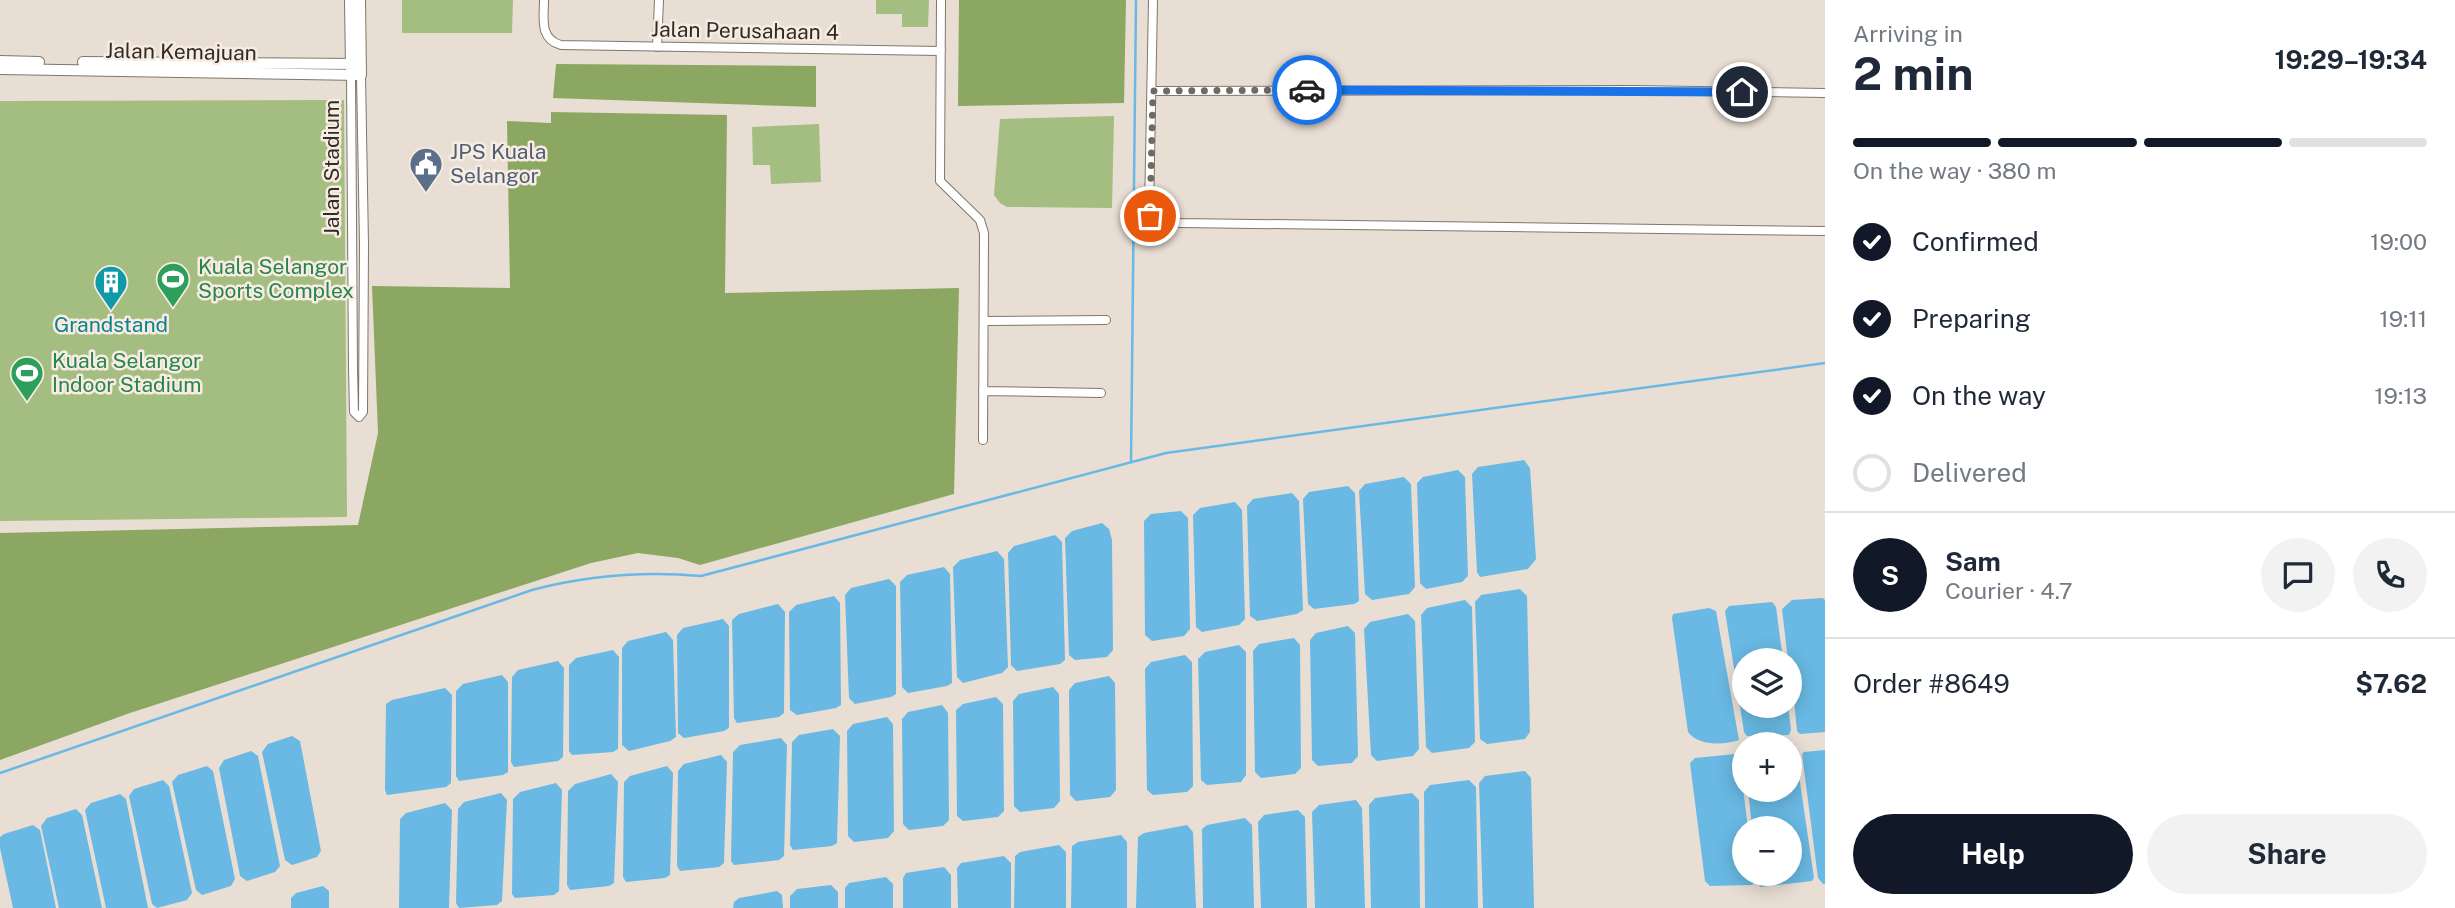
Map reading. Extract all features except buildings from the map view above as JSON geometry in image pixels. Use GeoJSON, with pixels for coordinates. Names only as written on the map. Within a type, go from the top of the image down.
{"type":"FeatureCollection","features":[{"type":"Feature","properties":{"kind":"street","name":"Jalan Stadium"},"geometry":{"type":"LineString","coordinates":[[350,0],[356,69],[364,246],[363,411],[359,417],[354,412],[353,368],[356,69],[360,0]]}},
{"type":"Feature","properties":{"kind":"street","name":"Jalan Perusahaan 4"},"geometry":{"type":"LineString","coordinates":[[544,0],[544,30],[550,39],[561,45],[941,51]]}},
{"type":"Feature","properties":{"kind":"street"},"geometry":{"type":"LineString","coordinates":[[657,47],[659,0]]}},
{"type":"Feature","properties":{"kind":"street"},"geometry":{"type":"LineString","coordinates":[[941,0],[940,181],[980,220],[983,227],[983,440]]}},
{"type":"Feature","properties":{"kind":"street"},"geometry":{"type":"LineString","coordinates":[[1153,0],[1149,212],[1156,222],[1825,231]]}},
{"type":"Feature","properties":{"kind":"street","name":"Jalan Kemajuan"},"geometry":{"type":"LineString","coordinates":[[0,61],[356,69]]}},
{"type":"Feature","properties":{"kind":"street","name":"Jalan Kemajuan"},"geometry":{"type":"LineString","coordinates":[[0,69],[356,69]]}},
{"type":"Feature","properties":{"kind":"street"},"geometry":{"type":"LineString","coordinates":[[1153,91],[1632,90],[1825,93]]}},
{"type":"Feature","properties":{"kind":"street"},"geometry":{"type":"LineString","coordinates":[[984,321],[1106,320]]}},
{"type":"Feature","properties":{"kind":"street"},"geometry":{"type":"LineString","coordinates":[[983,391],[1101,393]]}},
{"type":"Feature","properties":{"kind":"green space"},"geometry":{"type":"Polygon","coordinates":[[[402,0],[513,0],[512,33],[402,33],[402,0]]]}},
{"type":"Feature","properties":{"kind":"green space"},"geometry":{"type":"Polygon","coordinates":[[[876,0],[929,0],[928,27],[902,27],[902,14],[876,14],[876,0]]]}},
{"type":"Feature","properties":{"kind":"green space"},"geometry":{"type":"Polygon","coordinates":[[[959,0],[1126,0],[1124,103],[958,106],[959,0]]]}},
{"type":"Feature","properties":{"kind":"green space"},"geometry":{"type":"Polygon","coordinates":[[[556,64],[816,66],[816,107],[553,98],[556,64]]]}},
{"type":"Feature","properties":{"kind":"green space","name":"Kuala Selangor Sports Complex"},"geometry":{"type":"Polygon","coordinates":[[[344,100],[347,517],[0,521],[0,101],[344,100]]]}},
{"type":"Feature","properties":{"kind":"green space"},"geometry":{"type":"Polygon","coordinates":[[[551,112],[727,115],[725,293],[959,288],[954,494],[700,565],[678,558],[638,553],[591,563],[130,713],[0,760],[0,533],[358,525],[378,433],[372,286],[510,288],[507,121],[551,123],[551,112]]]}},
{"type":"Feature","properties":{"kind":"green space"},"geometry":{"type":"Polygon","coordinates":[[[1114,116],[1112,208],[1007,207],[994,195],[1000,119],[1114,116]]]}},
{"type":"Feature","properties":{"kind":"green space"},"geometry":{"type":"Polygon","coordinates":[[[819,124],[821,182],[771,184],[770,165],[753,165],[752,127],[819,124]]]}},
{"type":"Feature","properties":{"kind":"water"},"geometry":{"type":"Polygon","coordinates":[[[1524,460],[1530,468],[1536,559],[1528,569],[1480,577],[1477,572],[1472,474],[1478,467],[1524,460]]]}},
{"type":"Feature","properties":{"kind":"water"},"geometry":{"type":"Polygon","coordinates":[[[1458,470],[1465,477],[1468,576],[1462,582],[1426,589],[1420,583],[1417,483],[1423,477],[1458,470]]]}},
{"type":"Feature","properties":{"kind":"water"},"geometry":{"type":"Polygon","coordinates":[[[1404,477],[1411,484],[1415,587],[1409,594],[1372,600],[1365,594],[1359,491],[1365,484],[1404,477]]]}},
{"type":"Feature","properties":{"kind":"water"},"geometry":{"type":"Polygon","coordinates":[[[1348,486],[1355,493],[1359,601],[1314,609],[1308,604],[1303,499],[1309,492],[1348,486]]]}},
{"type":"Feature","properties":{"kind":"water"},"geometry":{"type":"Polygon","coordinates":[[[1292,493],[1299,501],[1303,610],[1297,614],[1257,621],[1250,616],[1247,506],[1253,499],[1292,493]]]}},
{"type":"Feature","properties":{"kind":"water"},"geometry":{"type":"Polygon","coordinates":[[[1235,502],[1242,510],[1245,619],[1239,625],[1202,632],[1196,627],[1193,515],[1200,508],[1235,502]]]}},
{"type":"Feature","properties":{"kind":"water"},"geometry":{"type":"Polygon","coordinates":[[[1181,511],[1188,518],[1190,629],[1184,636],[1152,641],[1145,635],[1144,521],[1151,514],[1181,511]]]}},
{"type":"Feature","properties":{"kind":"water"},"geometry":{"type":"Polygon","coordinates":[[[1102,523],[1109,529],[1112,540],[1113,650],[1107,657],[1075,660],[1069,655],[1065,538],[1072,531],[1102,523]]]}},
{"type":"Feature","properties":{"kind":"water"},"geometry":{"type":"Polygon","coordinates":[[[1055,535],[1062,542],[1065,660],[1060,664],[1017,671],[1011,665],[1008,553],[1014,546],[1055,535]]]}},
{"type":"Feature","properties":{"kind":"water"},"geometry":{"type":"Polygon","coordinates":[[[997,551],[1004,559],[1008,667],[1002,673],[963,683],[957,677],[953,567],[960,560],[997,551]]]}},
{"type":"Feature","properties":{"kind":"water"},"geometry":{"type":"Polygon","coordinates":[[[944,567],[950,574],[952,683],[908,693],[902,687],[900,582],[907,575],[944,567]]]}},
{"type":"Feature","properties":{"kind":"water"},"geometry":{"type":"Polygon","coordinates":[[[889,579],[896,586],[896,694],[855,704],[849,698],[845,595],[851,588],[889,579]]]}},
{"type":"Feature","properties":{"kind":"water"},"geometry":{"type":"Polygon","coordinates":[[[1520,589],[1527,596],[1530,732],[1525,739],[1487,744],[1480,739],[1475,602],[1481,595],[1520,589]]]}},
{"type":"Feature","properties":{"kind":"water"},"geometry":{"type":"Polygon","coordinates":[[[834,596],[840,603],[841,705],[797,715],[790,710],[789,612],[796,605],[834,596]]]}},
{"type":"Feature","properties":{"kind":"water"},"geometry":{"type":"Polygon","coordinates":[[[1465,600],[1472,607],[1475,742],[1469,748],[1432,753],[1426,747],[1421,615],[1427,608],[1465,600]]]}},
{"type":"Feature","properties":{"kind":"water"},"geometry":{"type":"Polygon","coordinates":[[[1792,600],[1825,600],[1825,732],[1802,734],[1797,731],[1796,718],[1802,718],[1802,648],[1787,648],[1782,609],[1792,600]]]}},
{"type":"Feature","properties":{"kind":"water"},"geometry":{"type":"Polygon","coordinates":[[[1772,602],[1776,607],[1781,648],[1732,648],[1732,656],[1725,611],[1729,606],[1772,602]]]}},
{"type":"Feature","properties":{"kind":"water"},"geometry":{"type":"Polygon","coordinates":[[[778,604],[785,612],[784,713],[779,717],[737,723],[734,718],[732,620],[739,614],[778,604]]]}},
{"type":"Feature","properties":{"kind":"water"},"geometry":{"type":"Polygon","coordinates":[[[1709,608],[1716,611],[1732,701],[1732,718],[1735,718],[1738,732],[1732,732],[1732,742],[1704,742],[1692,737],[1688,732],[1673,614],[1709,608]]]}},
{"type":"Feature","properties":{"kind":"water"},"geometry":{"type":"Polygon","coordinates":[[[1408,614],[1415,621],[1419,749],[1413,756],[1377,761],[1371,755],[1364,629],[1370,622],[1408,614]]]}},
{"type":"Feature","properties":{"kind":"water"},"geometry":{"type":"Polygon","coordinates":[[[723,619],[729,626],[729,728],[684,738],[678,733],[677,635],[683,628],[723,619]]]}},
{"type":"Feature","properties":{"kind":"water"},"geometry":{"type":"Polygon","coordinates":[[[1348,626],[1355,633],[1358,756],[1352,763],[1318,766],[1312,760],[1310,640],[1316,633],[1348,626]]]}},
{"type":"Feature","properties":{"kind":"water"},"geometry":{"type":"Polygon","coordinates":[[[666,632],[673,640],[676,737],[670,741],[629,751],[622,745],[622,648],[628,641],[666,632]]]}},
{"type":"Feature","properties":{"kind":"water"},"geometry":{"type":"Polygon","coordinates":[[[1294,638],[1300,645],[1301,768],[1295,774],[1261,778],[1255,772],[1253,651],[1259,644],[1294,638]]]}},
{"type":"Feature","properties":{"kind":"water"},"geometry":{"type":"Polygon","coordinates":[[[1239,645],[1246,652],[1246,775],[1241,782],[1207,785],[1201,780],[1198,659],[1205,652],[1239,645]]]}},
{"type":"Feature","properties":{"kind":"water"},"geometry":{"type":"Polygon","coordinates":[[[613,650],[619,657],[618,749],[613,752],[572,755],[569,751],[569,665],[576,658],[613,650]]]}},
{"type":"Feature","properties":{"kind":"water"},"geometry":{"type":"Polygon","coordinates":[[[1185,655],[1192,662],[1193,786],[1187,792],[1153,795],[1147,790],[1145,669],[1151,662],[1185,655]]]}},
{"type":"Feature","properties":{"kind":"water"},"geometry":{"type":"Polygon","coordinates":[[[558,661],[564,668],[563,757],[558,761],[514,767],[511,762],[512,677],[518,670],[558,661]]]}},
{"type":"Feature","properties":{"kind":"water"},"geometry":{"type":"Polygon","coordinates":[[[502,675],[508,682],[508,772],[459,781],[456,776],[456,691],[463,684],[502,675]]]}},
{"type":"Feature","properties":{"kind":"water"},"geometry":{"type":"Polygon","coordinates":[[[1109,676],[1115,683],[1116,790],[1110,797],[1076,801],[1070,795],[1069,690],[1075,683],[1109,676]]]}},
{"type":"Feature","properties":{"kind":"water"},"geometry":{"type":"Polygon","coordinates":[[[1053,687],[1059,694],[1060,801],[1054,808],[1020,812],[1014,806],[1013,701],[1019,694],[1053,687]]]}},
{"type":"Feature","properties":{"kind":"water"},"geometry":{"type":"Polygon","coordinates":[[[445,688],[452,695],[451,783],[446,787],[387,795],[386,704],[392,700],[445,688]]]}},
{"type":"Feature","properties":{"kind":"water"},"geometry":{"type":"Polygon","coordinates":[[[996,697],[1003,704],[1004,811],[998,817],[963,821],[957,816],[956,710],[963,704],[996,697]]]}},
{"type":"Feature","properties":{"kind":"water"},"geometry":{"type":"Polygon","coordinates":[[[942,705],[948,713],[949,820],[943,826],[909,830],[903,824],[902,719],[908,712],[942,705]]]}},
{"type":"Feature","properties":{"kind":"water"},"geometry":{"type":"Polygon","coordinates":[[[887,717],[893,724],[894,831],[888,838],[854,842],[848,836],[847,731],[853,724],[887,717]]]}},
{"type":"Feature","properties":{"kind":"water"},"geometry":{"type":"Polygon","coordinates":[[[1742,718],[1790,718],[1790,732],[1744,732],[1742,718]]]}},
{"type":"Feature","properties":{"kind":"water"},"geometry":{"type":"Polygon","coordinates":[[[833,729],[840,736],[837,843],[832,846],[793,850],[790,845],[792,742],[799,735],[833,729]]]}},
{"type":"Feature","properties":{"kind":"water"},"geometry":{"type":"Polygon","coordinates":[[[292,736],[300,741],[321,851],[317,857],[292,865],[285,860],[262,752],[268,744],[292,736]]]}},
{"type":"Feature","properties":{"kind":"water"},"geometry":{"type":"Polygon","coordinates":[[[781,738],[787,745],[784,856],[779,860],[734,865],[731,861],[733,752],[740,745],[781,738]]]}},
{"type":"Feature","properties":{"kind":"water"},"geometry":{"type":"Polygon","coordinates":[[[1825,750],[1825,884],[1818,878],[1802,754],[1825,750]]]}},
{"type":"Feature","properties":{"kind":"water"},"geometry":{"type":"Polygon","coordinates":[[[251,751],[258,756],[280,866],[275,872],[247,881],[240,876],[219,768],[224,760],[251,751]]]}},
{"type":"Feature","properties":{"kind":"water"},"geometry":{"type":"Polygon","coordinates":[[[1732,754],[1732,802],[1745,802],[1746,816],[1732,816],[1732,885],[1710,886],[1705,881],[1690,763],[1695,758],[1732,754]]]}},
{"type":"Feature","properties":{"kind":"water"},"geometry":{"type":"Polygon","coordinates":[[[721,755],[727,762],[724,863],[719,867],[680,871],[677,866],[678,771],[684,764],[721,755]]]}},
{"type":"Feature","properties":{"kind":"water"},"geometry":{"type":"Polygon","coordinates":[[[207,766],[213,771],[235,879],[231,886],[202,895],[196,890],[172,782],[178,775],[207,766]]]}},
{"type":"Feature","properties":{"kind":"water"},"geometry":{"type":"Polygon","coordinates":[[[667,766],[673,773],[670,875],[665,878],[626,882],[623,877],[624,782],[630,776],[667,766]]]}},
{"type":"Feature","properties":{"kind":"water"},"geometry":{"type":"Polygon","coordinates":[[[1525,771],[1531,778],[1534,908],[1483,908],[1479,783],[1485,776],[1525,771]]]}},
{"type":"Feature","properties":{"kind":"water"},"geometry":{"type":"Polygon","coordinates":[[[611,774],[618,782],[614,883],[609,886],[570,890],[567,885],[568,791],[575,784],[611,774]]]}},
{"type":"Feature","properties":{"kind":"water"},"geometry":{"type":"Polygon","coordinates":[[[163,780],[169,786],[192,893],[187,900],[157,908],[152,904],[129,796],[134,789],[163,780]]]}},
{"type":"Feature","properties":{"kind":"water"},"geometry":{"type":"Polygon","coordinates":[[[1469,780],[1476,787],[1478,908],[1425,908],[1424,792],[1430,785],[1469,780]]]}},
{"type":"Feature","properties":{"kind":"water"},"geometry":{"type":"Polygon","coordinates":[[[556,783],[562,790],[559,891],[554,895],[515,898],[512,894],[513,799],[520,792],[556,783]]]}},
{"type":"Feature","properties":{"kind":"water"},"geometry":{"type":"Polygon","coordinates":[[[501,793],[507,800],[502,901],[497,905],[459,908],[456,903],[458,809],[464,802],[501,793]]]}},
{"type":"Feature","properties":{"kind":"water"},"geometry":{"type":"Polygon","coordinates":[[[1412,793],[1419,800],[1420,908],[1371,908],[1369,805],[1375,798],[1412,793]]]}},
{"type":"Feature","properties":{"kind":"water"},"geometry":{"type":"Polygon","coordinates":[[[120,794],[126,799],[148,908],[106,908],[85,810],[91,803],[120,794]]]}},
{"type":"Feature","properties":{"kind":"water"},"geometry":{"type":"Polygon","coordinates":[[[1802,796],[1814,878],[1812,881],[1802,882],[1802,816],[1751,816],[1749,802],[1802,802],[1802,796]]]}},
{"type":"Feature","properties":{"kind":"water"},"geometry":{"type":"Polygon","coordinates":[[[1356,800],[1362,808],[1365,908],[1315,908],[1312,812],[1319,805],[1356,800]]]}},
{"type":"Feature","properties":{"kind":"water"},"geometry":{"type":"Polygon","coordinates":[[[445,803],[452,810],[449,908],[399,908],[400,819],[406,813],[445,803]]]}},
{"type":"Feature","properties":{"kind":"water"},"geometry":{"type":"Polygon","coordinates":[[[76,809],[82,815],[102,908],[59,908],[41,826],[47,818],[76,809]]]}},
{"type":"Feature","properties":{"kind":"water"},"geometry":{"type":"Polygon","coordinates":[[[1298,810],[1305,817],[1307,908],[1261,908],[1258,822],[1264,815],[1298,810]]]}},
{"type":"Feature","properties":{"kind":"water"},"geometry":{"type":"Polygon","coordinates":[[[1245,818],[1252,825],[1254,908],[1203,908],[1202,829],[1207,825],[1245,818]]]}},
{"type":"Feature","properties":{"kind":"water"},"geometry":{"type":"Polygon","coordinates":[[[33,825],[40,830],[56,908],[13,908],[0,837],[33,825]]]}},
{"type":"Feature","properties":{"kind":"water"},"geometry":{"type":"Polygon","coordinates":[[[1187,825],[1193,832],[1196,908],[1136,908],[1138,837],[1144,833],[1187,825]]]}},
{"type":"Feature","properties":{"kind":"water"},"geometry":{"type":"Polygon","coordinates":[[[1121,835],[1127,842],[1127,908],[1071,908],[1072,846],[1078,842],[1121,835]]]}},
{"type":"Feature","properties":{"kind":"water"},"geometry":{"type":"Polygon","coordinates":[[[1059,845],[1066,852],[1066,908],[1014,908],[1015,856],[1020,852],[1059,845]]]}},
{"type":"Feature","properties":{"kind":"water"},"geometry":{"type":"Polygon","coordinates":[[[1004,856],[1011,863],[1011,908],[958,908],[957,868],[961,863],[1004,856]]]}},
{"type":"Feature","properties":{"kind":"water"},"geometry":{"type":"Polygon","coordinates":[[[944,867],[951,875],[951,908],[903,908],[903,878],[906,873],[944,867]]]}},
{"type":"Feature","properties":{"kind":"water"},"geometry":{"type":"Polygon","coordinates":[[[886,877],[893,884],[893,908],[845,908],[845,888],[849,883],[886,877]]]}},
{"type":"Feature","properties":{"kind":"water"},"geometry":{"type":"Polygon","coordinates":[[[831,885],[838,892],[838,908],[790,908],[790,896],[797,889],[831,885]]]}},
{"type":"Feature","properties":{"kind":"water"},"geometry":{"type":"Polygon","coordinates":[[[323,886],[329,891],[329,908],[291,908],[291,898],[296,893],[323,886]]]}},
{"type":"Feature","properties":{"kind":"water"},"geometry":{"type":"Polygon","coordinates":[[[777,891],[782,895],[783,908],[733,908],[734,902],[739,898],[777,891]]]}},
{"type":"Feature","properties":{"kind":"waterway"},"geometry":{"type":"LineString","coordinates":[[1131,462],[1136,0]]}},
{"type":"Feature","properties":{"kind":"waterway"},"geometry":{"type":"LineString","coordinates":[[0,773],[553,585],[616,576],[701,576],[1166,453],[1825,363]]}},
{"type":"Feature","properties":{"kind":"way so far"},"geometry":{"type":"LineString","coordinates":[[1150,216],[1153,91],[1307,90]]}},
{"type":"Feature","properties":{"kind":"place","name":"JPS Kuala Selangor"},"geometry":{"type":"Point","coordinates":[426,194]}},
{"type":"Feature","properties":{"kind":"place","name":"Kuala Selangor Sports Complex"},"geometry":{"type":"Point","coordinates":[173,309]}},
{"type":"Feature","properties":{"kind":"place","name":"Grandstand"},"geometry":{"type":"Point","coordinates":[111,312]}},
{"type":"Feature","properties":{"kind":"place","name":"Kuala Selangor Indoor Stadium"},"geometry":{"type":"Point","coordinates":[27,403]}},
{"type":"Feature","properties":{"kind":"route"},"geometry":{"type":"LineString","coordinates":[[1307,90],[1742,92]]}}]}
